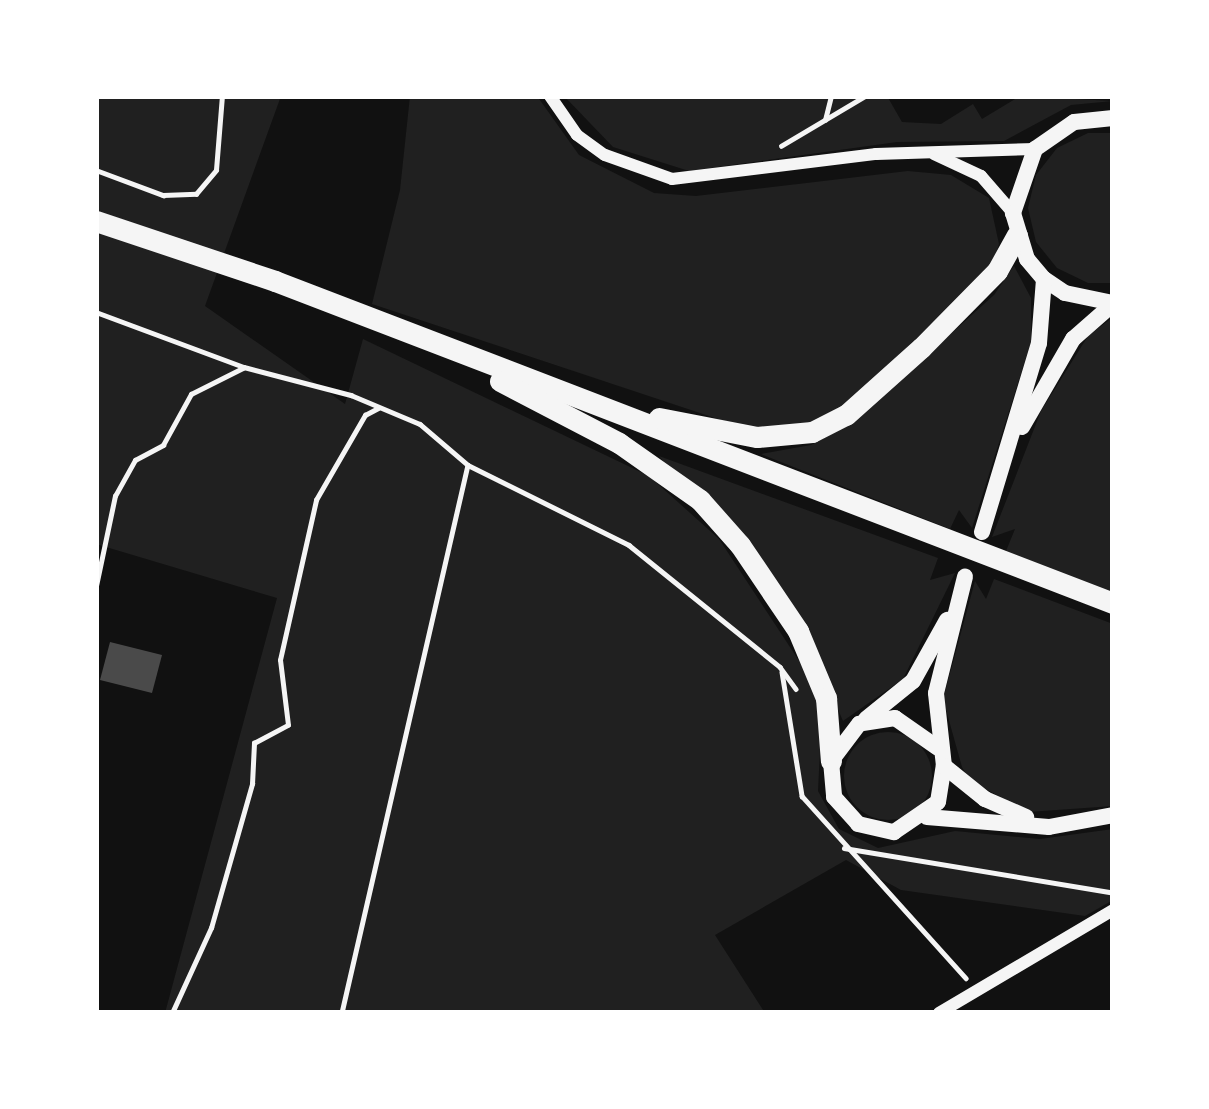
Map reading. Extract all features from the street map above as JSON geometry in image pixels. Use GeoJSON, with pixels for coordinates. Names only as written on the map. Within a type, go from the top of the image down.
{"type":"FeatureCollection","features":[{"type":"Feature","properties":{"kind":"main road"},"geometry":{"type":"LineString","coordinates":[[96,221],[275,281],[1113,603]]}},
{"type":"Feature","properties":{"kind":"main road"},"geometry":{"type":"LineString","coordinates":[[601,407],[757,437],[812,433],[846,415],[998,271],[1015,224]]}},
{"type":"Feature","properties":{"kind":"main road"},"geometry":{"type":"LineString","coordinates":[[381,322],[619,443],[700,500],[798,631],[826,698],[831,761]]}},
{"type":"Feature","properties":{"kind":"street"},"geometry":{"type":"LineString","coordinates":[[550,96],[578,135],[643,174],[710,178],[928,152],[1035,149],[1074,122],[1113,118]]}},
{"type":"Feature","properties":{"kind":"street"},"geometry":{"type":"LineString","coordinates":[[1015,224],[1035,149]]}},
{"type":"Feature","properties":{"kind":"street"},"geometry":{"type":"LineString","coordinates":[[928,152],[981,176],[1015,224],[1044,279],[1039,343],[982,532]]}},
{"type":"Feature","properties":{"kind":"street"},"geometry":{"type":"LineString","coordinates":[[1044,279],[1077,297],[1113,303]]}},
{"type":"Feature","properties":{"kind":"street"},"geometry":{"type":"LineString","coordinates":[[1009,449],[1073,339],[1113,303]]}},
{"type":"Feature","properties":{"kind":"street"},"geometry":{"type":"LineString","coordinates":[[927,817],[941,757],[936,693],[965,577]]}},
{"type":"Feature","properties":{"kind":"street"},"geometry":{"type":"LineString","coordinates":[[956,604],[913,681],[859,724],[831,761],[834,797],[858,824],[894,832],[927,817],[1049,827],[1113,815]]}},
{"type":"Feature","properties":{"kind":"street"},"geometry":{"type":"LineString","coordinates":[[859,724],[895,718],[985,799],[1049,827]]}},
{"type":"Feature","properties":{"kind":"street"},"geometry":{"type":"LineString","coordinates":[[939,1013],[1113,910]]}},
{"type":"Feature","properties":{"kind":"path"},"geometry":{"type":"LineString","coordinates":[[96,170],[163,195],[196,194],[216,170],[221,96]]}},
{"type":"Feature","properties":{"kind":"path"},"geometry":{"type":"LineString","coordinates":[[825,120],[831,96]]}},
{"type":"Feature","properties":{"kind":"path"},"geometry":{"type":"LineString","coordinates":[[774,147],[797,142],[866,96]]}},
{"type":"Feature","properties":{"kind":"path"},"geometry":{"type":"LineString","coordinates":[[96,312],[244,367],[352,395],[420,424],[468,465],[628,545],[780,667]]}},
{"type":"Feature","properties":{"kind":"path"},"geometry":{"type":"LineString","coordinates":[[96,586],[115,496],[135,460],[163,445],[191,394],[244,367]]}},
{"type":"Feature","properties":{"kind":"path"},"geometry":{"type":"LineString","coordinates":[[172,1013],[211,928],[252,784],[254,743],[288,725],[280,660],[316,500],[365,415],[378,407]]}},
{"type":"Feature","properties":{"kind":"path"},"geometry":{"type":"LineString","coordinates":[[342,1013],[468,465]]}},
{"type":"Feature","properties":{"kind":"path"},"geometry":{"type":"LineString","coordinates":[[844,848],[1113,893]]}},
{"type":"Feature","properties":{"kind":"shaded area"},"geometry":{"type":"Polygon","coordinates":[[[96,96],[281,96],[205,306],[345,404],[363,339],[649,476],[719,539],[809,676],[822,710],[818,791],[839,829],[878,848],[955,831],[1040,839],[1113,829],[1113,900],[1085,916],[901,890],[846,860],[715,935],[765,1013],[165,1013],[277,598],[96,544],[96,96]]]}},
{"type":"Feature","properties":{"kind":"shaded area"},"geometry":{"type":"Polygon","coordinates":[[[410,96],[537,96],[579,155],[654,193],[696,196],[908,171],[951,175],[989,198],[999,244],[992,266],[835,416],[783,431],[721,420],[372,304],[400,190],[410,96]]]}},
{"type":"Feature","properties":{"kind":"shaded area"},"geometry":{"type":"Polygon","coordinates":[[[564,96],[887,96],[902,122],[941,124],[973,104],[982,119],[1020,96],[1113,101],[1071,105],[1004,141],[897,142],[689,171],[613,147],[564,96]]]}},
{"type":"Feature","properties":{"kind":"shaded area"},"geometry":{"type":"Polygon","coordinates":[[[1088,133],[1113,133],[1113,283],[1088,283],[1057,268],[1036,242],[1028,208],[1036,175],[1057,148],[1088,133]]]}},
{"type":"Feature","properties":{"kind":"shaded area"},"geometry":{"type":"Polygon","coordinates":[[[1014,266],[1031,298],[1031,342],[972,528],[959,510],[950,529],[761,454],[811,445],[853,422],[994,295],[1014,266]]]}},
{"type":"Feature","properties":{"kind":"shaded area"},"geometry":{"type":"Polygon","coordinates":[[[1113,317],[1113,592],[1006,551],[1015,529],[992,537],[1041,411],[1088,336],[1113,317]]]}},
{"type":"Feature","properties":{"kind":"shaded area"},"geometry":{"type":"Polygon","coordinates":[[[659,456],[938,558],[930,580],[955,573],[903,679],[843,721],[811,647],[659,456]]]}},
{"type":"Feature","properties":{"kind":"shaded area"},"geometry":{"type":"Polygon","coordinates":[[[994,579],[1113,624],[1113,806],[1028,812],[969,780],[962,767],[943,699],[975,581],[986,599],[994,579]]]}},
{"type":"Feature","properties":{"kind":"shaded area"},"geometry":{"type":"Polygon","coordinates":[[[888,732],[919,745],[932,776],[919,807],[888,820],[857,807],[844,776],[857,745],[888,732]]]}},
{"type":"Feature","properties":{"kind":"building"},"geometry":{"type":"Polygon","coordinates":[[[110,642],[162,655],[152,693],[100,680],[110,642]]]}}]}
